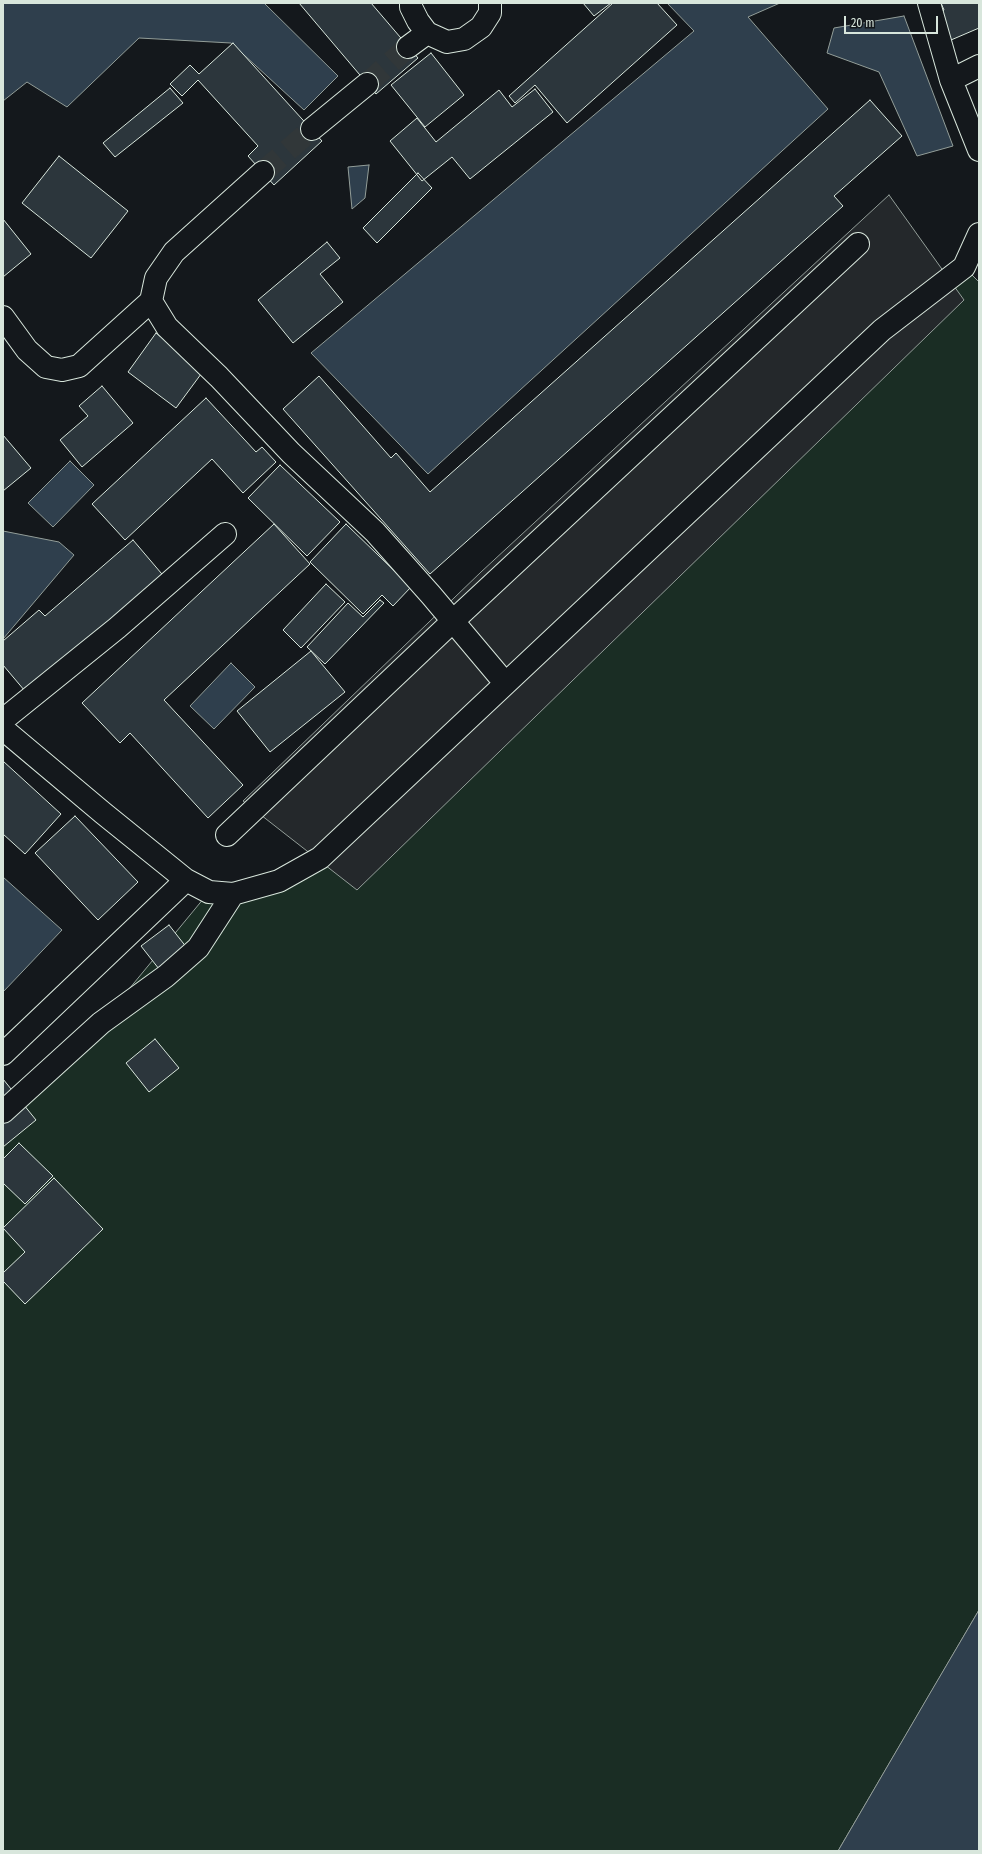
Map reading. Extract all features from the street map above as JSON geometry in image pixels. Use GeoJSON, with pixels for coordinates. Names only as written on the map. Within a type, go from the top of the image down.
{"type":"FeatureCollection","features":[{"type":"Feature","properties":{"kind":"street"},"geometry":{"type":"LineString","coordinates":[[410,4],[427,33],[447,42],[464,39],[481,27],[490,13],[490,3]]}},
{"type":"Feature","properties":{"kind":"street"},"geometry":{"type":"LineString","coordinates":[[929,3],[951,80],[979,150]]}},
{"type":"Feature","properties":{"kind":"street"},"geometry":{"type":"LineString","coordinates":[[408,48],[427,33]]}},
{"type":"Feature","properties":{"kind":"street"},"geometry":{"type":"LineString","coordinates":[[951,80],[979,66]]}},
{"type":"Feature","properties":{"kind":"street"},"geometry":{"type":"LineString","coordinates":[[312,129],[367,84]]}},
{"type":"Feature","properties":{"kind":"street"},"geometry":{"type":"LineString","coordinates":[[3,317],[27,350],[46,367],[62,370],[79,366],[151,301],[156,278],[174,252],[263,172]]}},
{"type":"Feature","properties":{"kind":"street"},"geometry":{"type":"LineString","coordinates":[[3,729],[103,814],[186,880],[209,892],[233,894],[279,881],[320,858],[882,330],[964,267],[979,234]]}},
{"type":"Feature","properties":{"kind":"street"},"geometry":{"type":"LineString","coordinates":[[227,835],[453,621],[858,244]]}},
{"type":"Feature","properties":{"kind":"street"},"geometry":{"type":"LineString","coordinates":[[151,301],[167,327],[219,377],[291,453],[375,532],[505,683]]}},
{"type":"Feature","properties":{"kind":"street"},"geometry":{"type":"LineString","coordinates":[[3,720],[117,628],[225,534]]}},
{"type":"Feature","properties":{"kind":"street"},"geometry":{"type":"LineString","coordinates":[[3,1054],[186,880]]}},
{"type":"Feature","properties":{"kind":"street"},"geometry":{"type":"LineString","coordinates":[[3,1112],[101,1023],[166,976],[198,948],[233,894]]}},
{"type":"Feature","properties":{"kind":"green space"},"geometry":{"type":"Polygon","coordinates":[[[964,267],[979,282],[979,1610],[838,1851],[3,1851],[3,1115],[101,1023],[209,892],[279,881],[964,267]]]}},
{"type":"Feature","properties":{"kind":"shaded area"},"geometry":{"type":"Polygon","coordinates":[[[889,195],[964,300],[357,890],[243,801],[481,572],[889,195]]]}},
{"type":"Feature","properties":{"kind":"water"},"geometry":{"type":"Polygon","coordinates":[[[3,3],[264,3],[338,76],[304,110],[231,43],[139,38],[67,107],[27,82],[3,101],[3,3]]]}},
{"type":"Feature","properties":{"kind":"water"},"geometry":{"type":"Polygon","coordinates":[[[667,3],[780,3],[748,17],[828,109],[428,474],[311,353],[694,31],[667,3]]]}},
{"type":"Feature","properties":{"kind":"water"},"geometry":{"type":"Polygon","coordinates":[[[904,16],[953,146],[917,156],[879,72],[827,53],[834,28],[904,16]]]}},
{"type":"Feature","properties":{"kind":"water"},"geometry":{"type":"Polygon","coordinates":[[[369,165],[365,198],[352,209],[348,167],[369,165]]]}},
{"type":"Feature","properties":{"kind":"water"},"geometry":{"type":"Polygon","coordinates":[[[70,461],[94,485],[53,527],[28,503],[70,461]]]}},
{"type":"Feature","properties":{"kind":"water"},"geometry":{"type":"Polygon","coordinates":[[[3,531],[59,542],[74,555],[3,639],[3,531]]]}},
{"type":"Feature","properties":{"kind":"water"},"geometry":{"type":"Polygon","coordinates":[[[231,663],[255,687],[214,729],[190,706],[231,663]]]}},
{"type":"Feature","properties":{"kind":"water"},"geometry":{"type":"Polygon","coordinates":[[[3,877],[62,930],[3,992],[3,877]]]}},
{"type":"Feature","properties":{"kind":"water"},"geometry":{"type":"Polygon","coordinates":[[[979,1610],[979,1851],[838,1851],[929,1695],[979,1610]]]}},
{"type":"Feature","properties":{"kind":"building"},"geometry":{"type":"Polygon","coordinates":[[[299,3],[371,3],[418,58],[376,94],[299,3]]]}},
{"type":"Feature","properties":{"kind":"building"},"geometry":{"type":"Polygon","coordinates":[[[583,3],[611,3],[594,16],[583,3]]]}},
{"type":"Feature","properties":{"kind":"building"},"geometry":{"type":"Polygon","coordinates":[[[613,3],[657,3],[677,25],[567,123],[535,85],[515,103],[509,96],[613,3]]]}},
{"type":"Feature","properties":{"kind":"building"},"geometry":{"type":"Polygon","coordinates":[[[941,3],[979,3],[979,28],[944,43],[934,19],[944,10],[941,3]]]}},
{"type":"Feature","properties":{"kind":"building"},"geometry":{"type":"Polygon","coordinates":[[[233,43],[322,141],[274,185],[248,156],[258,146],[198,80],[182,96],[170,84],[190,65],[199,74],[233,43]]]}},
{"type":"Feature","properties":{"kind":"building"},"geometry":{"type":"Polygon","coordinates":[[[431,53],[464,95],[425,127],[391,85],[431,53]]]}},
{"type":"Feature","properties":{"kind":"building"},"geometry":{"type":"Polygon","coordinates":[[[170,88],[183,103],[115,157],[103,143],[170,88]]]}},
{"type":"Feature","properties":{"kind":"building"},"geometry":{"type":"Polygon","coordinates":[[[535,89],[553,112],[470,179],[452,157],[422,181],[390,141],[417,118],[436,142],[499,90],[512,107],[535,89]]]}},
{"type":"Feature","properties":{"kind":"building"},"geometry":{"type":"Polygon","coordinates":[[[870,100],[902,136],[834,196],[843,206],[430,574],[283,409],[319,376],[391,458],[396,453],[430,492],[870,100]]]}},
{"type":"Feature","properties":{"kind":"building"},"geometry":{"type":"Polygon","coordinates":[[[59,156],[128,211],[91,258],[22,203],[59,156]]]}},
{"type":"Feature","properties":{"kind":"building"},"geometry":{"type":"Polygon","coordinates":[[[418,173],[432,188],[377,243],[363,228],[418,173]]]}},
{"type":"Feature","properties":{"kind":"building"},"geometry":{"type":"Polygon","coordinates":[[[3,219],[31,254],[3,277],[3,219]]]}},
{"type":"Feature","properties":{"kind":"building"},"geometry":{"type":"Polygon","coordinates":[[[327,242],[340,258],[320,274],[343,302],[293,343],[258,300],[327,242]]]}},
{"type":"Feature","properties":{"kind":"building"},"geometry":{"type":"Polygon","coordinates":[[[156,333],[204,370],[176,408],[128,372],[156,333]]]}},
{"type":"Feature","properties":{"kind":"building"},"geometry":{"type":"Polygon","coordinates":[[[102,386],[133,423],[82,467],[60,440],[88,416],[79,406],[102,386]]]}},
{"type":"Feature","properties":{"kind":"building"},"geometry":{"type":"Polygon","coordinates":[[[206,398],[256,452],[262,447],[276,462],[243,493],[212,459],[125,540],[92,504],[206,398]]]}},
{"type":"Feature","properties":{"kind":"building"},"geometry":{"type":"Polygon","coordinates":[[[3,435],[31,468],[3,491],[3,435]]]}},
{"type":"Feature","properties":{"kind":"building"},"geometry":{"type":"Polygon","coordinates":[[[280,465],[340,522],[307,556],[248,498],[280,465]]]}},
{"type":"Feature","properties":{"kind":"building"},"geometry":{"type":"Polygon","coordinates":[[[274,524],[310,564],[164,700],[243,785],[208,818],[130,733],[120,743],[82,703],[274,524]]]}},
{"type":"Feature","properties":{"kind":"building"},"geometry":{"type":"Polygon","coordinates":[[[346,524],[411,587],[393,606],[382,595],[363,614],[310,562],[346,524]]]}},
{"type":"Feature","properties":{"kind":"building"},"geometry":{"type":"Polygon","coordinates":[[[133,540],[167,580],[30,697],[3,665],[3,641],[39,610],[45,616],[133,540]]]}},
{"type":"Feature","properties":{"kind":"building"},"geometry":{"type":"Polygon","coordinates":[[[326,584],[345,602],[301,648],[283,630],[326,584]]]}},
{"type":"Feature","properties":{"kind":"building"},"geometry":{"type":"Polygon","coordinates":[[[380,600],[384,603],[325,664],[307,647],[348,603],[363,617],[380,600]]]}},
{"type":"Feature","properties":{"kind":"building"},"geometry":{"type":"Polygon","coordinates":[[[311,651],[345,692],[270,752],[237,711],[311,651]]]}},
{"type":"Feature","properties":{"kind":"building"},"geometry":{"type":"Polygon","coordinates":[[[3,761],[61,814],[25,854],[3,834],[3,761]]]}},
{"type":"Feature","properties":{"kind":"building"},"geometry":{"type":"Polygon","coordinates":[[[75,816],[138,882],[98,920],[35,853],[75,816]]]}},
{"type":"Feature","properties":{"kind":"building"},"geometry":{"type":"Polygon","coordinates":[[[169,925],[187,948],[159,969],[141,946],[169,925]]]}},
{"type":"Feature","properties":{"kind":"building"},"geometry":{"type":"Polygon","coordinates":[[[155,1039],[179,1068],[149,1092],[126,1063],[155,1039]]]}},
{"type":"Feature","properties":{"kind":"building"},"geometry":{"type":"Polygon","coordinates":[[[3,1079],[36,1120],[3,1147],[3,1079]]]}},
{"type":"Feature","properties":{"kind":"building"},"geometry":{"type":"Polygon","coordinates":[[[19,1143],[53,1176],[25,1204],[3,1183],[3,1159],[19,1143]]]}},
{"type":"Feature","properties":{"kind":"building"},"geometry":{"type":"Polygon","coordinates":[[[54,1178],[103,1229],[25,1304],[3,1281],[3,1273],[25,1252],[3,1228],[54,1178]]]}},
{"type":"Feature","properties":{"kind":"tunnel"},"geometry":{"type":"LineString","coordinates":[[367,84],[408,47]]}},
{"type":"Feature","properties":{"kind":"tunnel"},"geometry":{"type":"LineString","coordinates":[[263,172],[312,129]]}}]}
